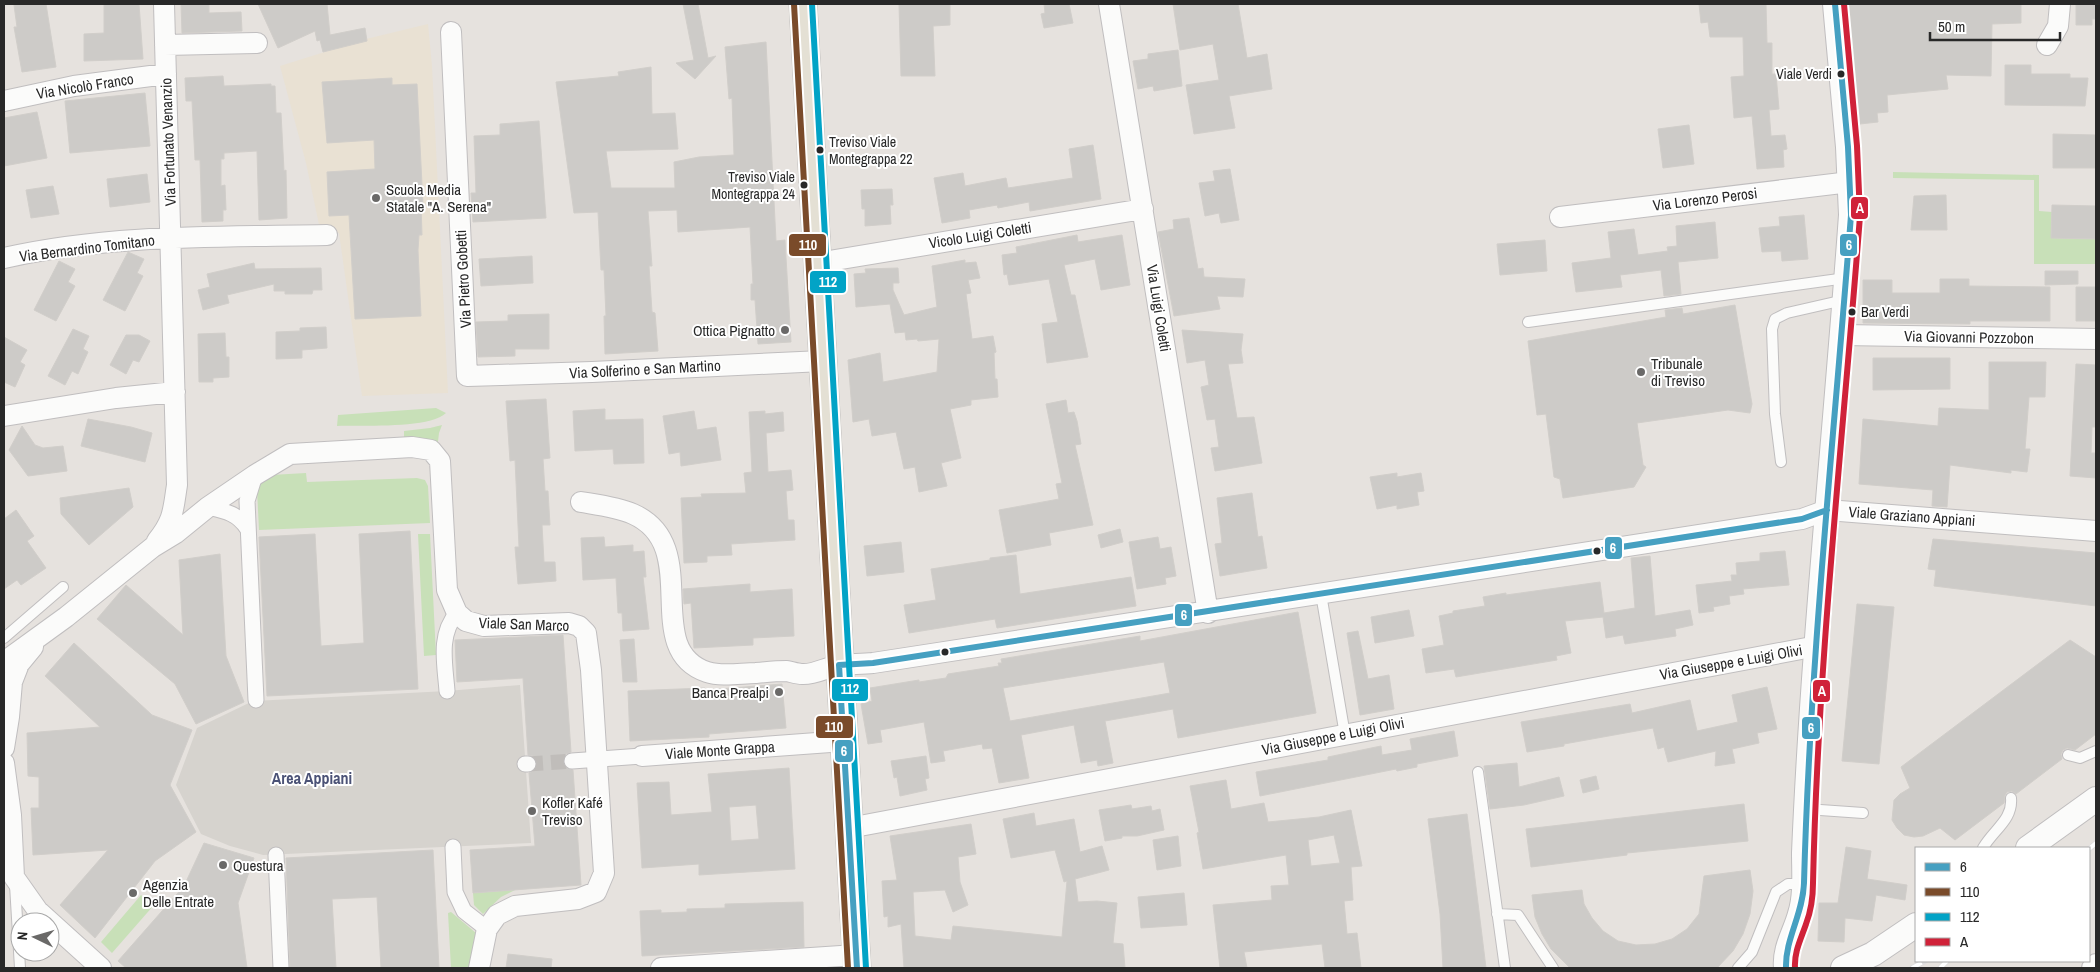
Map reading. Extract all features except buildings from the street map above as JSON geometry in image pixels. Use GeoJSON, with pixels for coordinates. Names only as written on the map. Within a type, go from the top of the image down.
{"type":"FeatureCollection","features":[{"type":"Feature","properties":{"kind":"main road"},"geometry":{"type":"LineString","coordinates":[[803,4],[857,962]]}},
{"type":"Feature","properties":{"kind":"street","name":"Via Fortunato Venanzio"},"geometry":{"type":"LineString","coordinates":[[153,547],[169,526],[174,512],[177,485],[164,4]]}},
{"type":"Feature","properties":{"kind":"street","name":"Via Luigi Coletti"},"geometry":{"type":"LineString","coordinates":[[1109,4],[1208,612]]}},
{"type":"Feature","properties":{"kind":"street"},"geometry":{"type":"LineString","coordinates":[[1786,968],[1785,955],[1801,912],[1817,646],[1851,215],[1835,4]]}},
{"type":"Feature","properties":{"kind":"street"},"geometry":{"type":"LineString","coordinates":[[2047,45],[2058,26],[2060,4]]}},
{"type":"Feature","properties":{"kind":"street","name":"Via Pietro Gobetti"},"geometry":{"type":"LineString","coordinates":[[451,32],[468,376]]}},
{"type":"Feature","properties":{"kind":"street"},"geometry":{"type":"LineString","coordinates":[[165,45],[257,43]]}},
{"type":"Feature","properties":{"kind":"street","name":"Via Nicolò Franco"},"geometry":{"type":"LineString","coordinates":[[4,101],[74,86],[166,74]]}},
{"type":"Feature","properties":{"kind":"street","name":"Via Lorenzo Perosi"},"geometry":{"type":"LineString","coordinates":[[1560,217],[1850,182]]}},
{"type":"Feature","properties":{"kind":"street","name":"Vicolo Luigi Coletti"},"geometry":{"type":"LineString","coordinates":[[817,263],[1143,209]]}},
{"type":"Feature","properties":{"kind":"street"},"geometry":{"type":"LineString","coordinates":[[170,238],[327,235]]}},
{"type":"Feature","properties":{"kind":"street","name":"Via Bernardino Tomitano"},"geometry":{"type":"LineString","coordinates":[[4,258],[56,248],[170,238]]}},
{"type":"Feature","properties":{"kind":"street","name":"Via Giovanni Pozzobon"},"geometry":{"type":"LineString","coordinates":[[1842,335],[2096,339]]}},
{"type":"Feature","properties":{"kind":"street","name":"Via Solferino e San Martino"},"geometry":{"type":"LineString","coordinates":[[468,376],[822,361]]}},
{"type":"Feature","properties":{"kind":"street"},"geometry":{"type":"LineString","coordinates":[[4,416],[116,398],[175,392]]}},
{"type":"Feature","properties":{"kind":"street","name":"Viale San Marco"},"geometry":{"type":"LineString","coordinates":[[153,547],[176,533],[208,507],[255,475],[290,454],[412,447],[431,450],[440,461],[447,590],[456,613],[466,621],[484,626],[569,623],[579,626],[586,633],[591,670],[604,873],[596,892],[578,900],[515,906],[497,915],[487,929]]}},
{"type":"Feature","properties":{"kind":"street"},"geometry":{"type":"LineString","coordinates":[[255,475],[247,501],[247,528],[256,700]]}},
{"type":"Feature","properties":{"kind":"street","name":"Viale Graziano Appiani"},"geometry":{"type":"LineString","coordinates":[[581,502],[616,509],[634,515],[659,534],[670,561],[675,638],[683,653],[696,666],[714,674],[784,671],[802,674],[839,665],[873,663],[1802,519],[1827,510],[2096,530]]}},
{"type":"Feature","properties":{"kind":"street"},"geometry":{"type":"LineString","coordinates":[[208,507],[229,512],[241,519],[247,528]]}},
{"type":"Feature","properties":{"kind":"street"},"geometry":{"type":"LineString","coordinates":[[4,662],[42,636],[153,547]]}},
{"type":"Feature","properties":{"kind":"street"},"geometry":{"type":"LineString","coordinates":[[447,691],[444,636],[449,622],[456,613]]}},
{"type":"Feature","properties":{"kind":"street"},"geometry":{"type":"LineString","coordinates":[[4,748],[12,682],[20,664],[42,636]]}},
{"type":"Feature","properties":{"kind":"street","name":"Via Giuseppe e Luigi Olivi"},"geometry":{"type":"LineString","coordinates":[[849,828],[1817,646]]}},
{"type":"Feature","properties":{"kind":"street","name":"Viale Monte Grappa"},"geometry":{"type":"LineString","coordinates":[[572,760],[844,741]]}},
{"type":"Feature","properties":{"kind":"street"},"geometry":{"type":"LineString","coordinates":[[4,775],[11,815],[14,877],[38,910],[101,968]]}},
{"type":"Feature","properties":{"kind":"street"},"geometry":{"type":"LineString","coordinates":[[2029,847],[2096,799]]}},
{"type":"Feature","properties":{"kind":"street"},"geometry":{"type":"LineString","coordinates":[[453,847],[455,892],[464,911],[487,929],[479,968]]}},
{"type":"Feature","properties":{"kind":"street"},"geometry":{"type":"LineString","coordinates":[[276,855],[280,968]]}},
{"type":"Feature","properties":{"kind":"street"},"geometry":{"type":"LineString","coordinates":[[1843,968],[1873,954],[1915,926]]}},
{"type":"Feature","properties":{"kind":"street"},"geometry":{"type":"LineString","coordinates":[[661,968],[857,962]]}},
{"type":"Feature","properties":{"kind":"street"},"geometry":{"type":"LineString","coordinates":[[2092,968],[2096,964]]}},
{"type":"Feature","properties":{"kind":"lane"},"geometry":{"type":"LineString","coordinates":[[1528,322],[1845,289]]}},
{"type":"Feature","properties":{"kind":"lane"},"geometry":{"type":"LineString","coordinates":[[1781,462],[1774,395],[1772,329],[1775,319],[1845,289]]}},
{"type":"Feature","properties":{"kind":"lane"},"geometry":{"type":"LineString","coordinates":[[4,638],[63,587]]}},
{"type":"Feature","properties":{"kind":"lane"},"geometry":{"type":"LineString","coordinates":[[1321,594],[1345,735]]}},
{"type":"Feature","properties":{"kind":"lane"},"geometry":{"type":"LineString","coordinates":[[2068,755],[2080,758],[2096,751]]}},
{"type":"Feature","properties":{"kind":"lane"},"geometry":{"type":"LineString","coordinates":[[1478,772],[1505,968]]}},
{"type":"Feature","properties":{"kind":"lane"},"geometry":{"type":"LineString","coordinates":[[1983,847],[2008,818],[2012,806],[2011,798]]}},
{"type":"Feature","properties":{"kind":"lane"},"geometry":{"type":"LineString","coordinates":[[1806,809],[1863,813]]}},
{"type":"Feature","properties":{"kind":"lane"},"geometry":{"type":"LineString","coordinates":[[14,877],[20,968]]}},
{"type":"Feature","properties":{"kind":"lane"},"geometry":{"type":"LineString","coordinates":[[1738,968],[1752,952],[1776,892],[1788,884],[1803,884]]}},
{"type":"Feature","properties":{"kind":"lane"},"geometry":{"type":"LineString","coordinates":[[1497,914],[1518,915],[1553,968]]}},
{"type":"Feature","properties":{"kind":"shaded area","name":"Scuola Media Statale \"A. Serena\""},"geometry":{"type":"Polygon","coordinates":[[[428,24],[432,66],[448,393],[362,396],[339,233],[321,234],[306,163],[280,66],[366,39],[428,24]]]}},
{"type":"Feature","properties":{"kind":"shaded area"},"geometry":{"type":"Polygon","coordinates":[[[520,685],[531,843],[263,855],[230,846],[201,834],[176,785],[197,728],[253,701],[447,691],[520,685]]]}},
{"type":"Feature","properties":{"kind":"green space"},"geometry":{"type":"Polygon","coordinates":[[[1893,172],[2039,175],[2039,211],[2052,212],[2051,238],[2096,239],[2096,264],[2034,264],[2034,180],[1893,178],[1893,172]]]}},
{"type":"Feature","properties":{"kind":"green space"},"geometry":{"type":"Polygon","coordinates":[[[436,408],[446,413],[425,422],[395,425],[337,426],[338,415],[436,408]]]}},
{"type":"Feature","properties":{"kind":"green space"},"geometry":{"type":"Polygon","coordinates":[[[442,425],[437,450],[404,440],[404,431],[442,425]]]}},
{"type":"Feature","properties":{"kind":"green space"},"geometry":{"type":"Polygon","coordinates":[[[306,473],[307,482],[417,478],[425,480],[428,486],[430,523],[259,530],[257,490],[264,478],[271,475],[306,473]]]}},
{"type":"Feature","properties":{"kind":"green space"},"geometry":{"type":"Polygon","coordinates":[[[418,534],[430,534],[436,655],[424,656],[418,534]]]}},
{"type":"Feature","properties":{"kind":"green space"},"geometry":{"type":"Polygon","coordinates":[[[515,890],[501,897],[483,914],[474,905],[473,893],[515,890]]]}},
{"type":"Feature","properties":{"kind":"green space"},"geometry":{"type":"Polygon","coordinates":[[[141,895],[154,905],[112,953],[101,942],[141,895]]]}},
{"type":"Feature","properties":{"kind":"green space"},"geometry":{"type":"Polygon","coordinates":[[[451,912],[476,933],[470,968],[451,968],[448,913],[451,912]]]}},
{"type":"Feature","properties":{"kind":"tunnel"},"geometry":{"type":"LineString","coordinates":[[528,764],[572,761]]}},
{"type":"Feature","properties":{"kind":"railway"},"geometry":{"type":"LineString","coordinates":[[2090,848],[2096,843]]}},
{"type":"Feature","properties":{"kind":"railway"},"geometry":{"type":"LineString","coordinates":[[1912,968],[1923,962]]}},
{"type":"Feature","properties":{"kind":"railway"},"geometry":{"type":"LineString","coordinates":[[1940,968],[1946,962]]}},
{"type":"Feature","properties":{"kind":"transit line","name":"110"},"geometry":{"type":"LineString","coordinates":[[794,4],[848,968]]}},
{"type":"Feature","properties":{"kind":"transit line","name":"112"},"geometry":{"type":"LineString","coordinates":[[812,4],[866,968]]}},
{"type":"Feature","properties":{"kind":"transit line","name":"6"},"geometry":{"type":"LineString","coordinates":[[1786,968],[1788,947],[1801,905],[1804,883],[1811,716],[1851,215],[1848,147],[1835,4]]}},
{"type":"Feature","properties":{"kind":"transit line","name":"A"},"geometry":{"type":"LineString","coordinates":[[1795,968],[1797,951],[1809,914],[1813,893],[1820,716],[1860,216],[1857,146],[1844,4]]}},
{"type":"Feature","properties":{"kind":"transit line","name":"6"},"geometry":{"type":"LineString","coordinates":[[857,968],[839,665],[873,663],[1802,519],[1827,510]]}},
{"type":"Feature","properties":{"kind":"place","name":"Viale Verdi"},"geometry":{"type":"Point","coordinates":[1841,74]}},
{"type":"Feature","properties":{"kind":"place","name":"Treviso Viale Montegrappa 22"},"geometry":{"type":"Point","coordinates":[820,150]}},
{"type":"Feature","properties":{"kind":"place","name":"Treviso Viale Montegrappa 24"},"geometry":{"type":"Point","coordinates":[804,185]}},
{"type":"Feature","properties":{"kind":"place","name":"Scuola Media Statale \"A. Serena\""},"geometry":{"type":"Point","coordinates":[376,198]}},
{"type":"Feature","properties":{"kind":"place","name":"Bar Verdi"},"geometry":{"type":"Point","coordinates":[1852,312]}},
{"type":"Feature","properties":{"kind":"place","name":"Ottica Pignatto"},"geometry":{"type":"Point","coordinates":[785,330]}},
{"type":"Feature","properties":{"kind":"place","name":"Tribunale di Treviso"},"geometry":{"type":"Point","coordinates":[1641,372]}},
{"type":"Feature","properties":{"kind":"place","name":"Banca Prealpi"},"geometry":{"type":"Point","coordinates":[779,692]}},
{"type":"Feature","properties":{"kind":"place","name":"Kofler Kafé Treviso"},"geometry":{"type":"Point","coordinates":[532,811]}},
{"type":"Feature","properties":{"kind":"place","name":"Questura"},"geometry":{"type":"Point","coordinates":[223,865]}},
{"type":"Feature","properties":{"kind":"place","name":"Agenzia Delle Entrate"},"geometry":{"type":"Point","coordinates":[133,893]}},
{"type":"Feature","properties":{"kind":"district","name":"Area Appiani"},"geometry":{"type":"Point","coordinates":[312,778]}}]}
